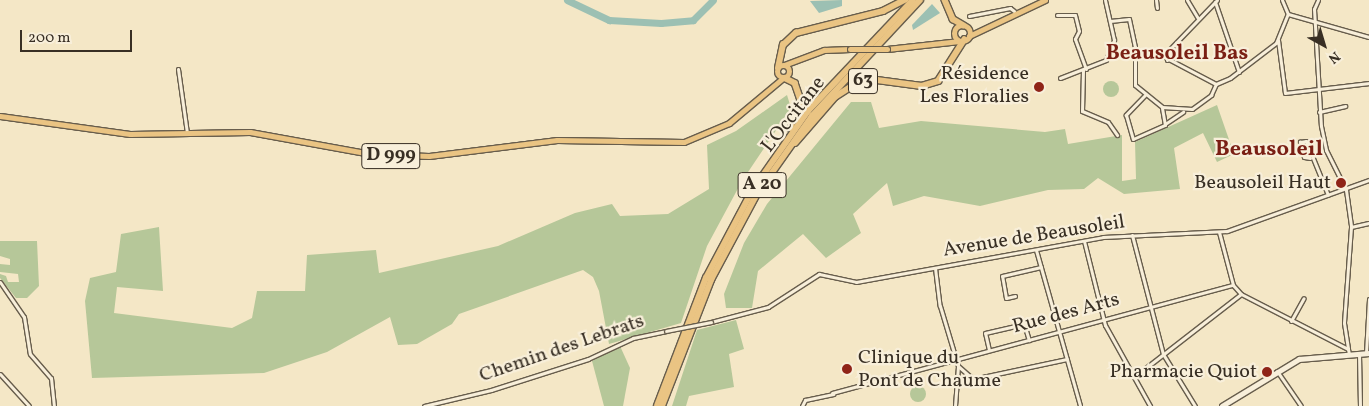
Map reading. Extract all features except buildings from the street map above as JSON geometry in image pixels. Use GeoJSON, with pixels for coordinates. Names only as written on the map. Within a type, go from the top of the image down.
{"type":"FeatureCollection","features":[{"type":"Feature","properties":{"kind":"highway"},"geometry":{"type":"LineString","coordinates":[[779,68],[783,45],[796,33],[883,11],[905,0]]}},
{"type":"Feature","properties":{"kind":"highway","name":"L'Occitane"},"geometry":{"type":"LineString","coordinates":[[656,406],[706,278],[772,165],[831,84],[913,0]]}},
{"type":"Feature","properties":{"kind":"highway","name":"L'Occitane"},"geometry":{"type":"LineString","coordinates":[[662,406],[711,280],[772,165],[835,88],[920,0]]}},
{"type":"Feature","properties":{"kind":"highway"},"geometry":{"type":"LineString","coordinates":[[945,0],[953,19],[964,26]]}},
{"type":"Feature","properties":{"kind":"highway","name":"63"},"geometry":{"type":"LineString","coordinates":[[772,165],[843,90],[877,80],[917,86],[934,83],[949,70],[964,39]]}},
{"type":"Feature","properties":{"kind":"highway"},"geometry":{"type":"LineString","coordinates":[[772,165],[800,108],[797,87],[784,78]]}},
{"type":"Feature","properties":{"kind":"main road"},"geometry":{"type":"LineString","coordinates":[[779,68],[824,50],[887,49],[943,44],[964,39],[1014,11],[1045,0]]}},
{"type":"Feature","properties":{"kind":"main road"},"geometry":{"type":"LineString","coordinates":[[943,44],[954,32],[964,26],[981,28]]}},
{"type":"Feature","properties":{"kind":"main road"},"geometry":{"type":"LineString","coordinates":[[964,26],[964,39]]}},
{"type":"Feature","properties":{"kind":"main road"},"geometry":{"type":"LineString","coordinates":[[954,32],[964,39]]}},
{"type":"Feature","properties":{"kind":"main road"},"geometry":{"type":"LineString","coordinates":[[779,68],[784,78],[804,58]]}},
{"type":"Feature","properties":{"kind":"main road"},"geometry":{"type":"LineString","coordinates":[[779,68],[790,72]]}},
{"type":"Feature","properties":{"kind":"main road","name":"D 999"},"geometry":{"type":"LineString","coordinates":[[767,89],[779,68]]}},
{"type":"Feature","properties":{"kind":"main road","name":"D 999"},"geometry":{"type":"LineString","coordinates":[[0,116],[126,134],[256,132],[404,157],[557,140],[665,144],[695,139],[725,126],[767,89],[784,78]]}},
{"type":"Feature","properties":{"kind":"street"},"geometry":{"type":"LineString","coordinates":[[1060,78],[1104,63],[1111,51],[1110,21],[1105,0]]}},
{"type":"Feature","properties":{"kind":"street"},"geometry":{"type":"LineString","coordinates":[[1156,0],[1156,8]]}},
{"type":"Feature","properties":{"kind":"street"},"geometry":{"type":"LineString","coordinates":[[1187,0],[1198,18]]}},
{"type":"Feature","properties":{"kind":"street"},"geometry":{"type":"LineString","coordinates":[[1282,0],[1288,14],[1278,40],[1285,93],[1317,91],[1369,83]]}},
{"type":"Feature","properties":{"kind":"street"},"geometry":{"type":"LineString","coordinates":[[1167,60],[1170,51],[1198,18],[1216,1],[1239,72]]}},
{"type":"Feature","properties":{"kind":"street"},"geometry":{"type":"LineString","coordinates":[[1315,1],[1317,91],[1326,150],[1346,190],[1351,227],[1344,323],[1349,352]]}},
{"type":"Feature","properties":{"kind":"street"},"geometry":{"type":"LineString","coordinates":[[969,16],[1010,8],[1014,11]]}},
{"type":"Feature","properties":{"kind":"street"},"geometry":{"type":"LineString","coordinates":[[1288,14],[1314,23],[1369,37]]}},
{"type":"Feature","properties":{"kind":"street"},"geometry":{"type":"LineString","coordinates":[[1057,15],[1075,15],[1079,31],[1075,39],[1085,70],[1082,111],[1108,122],[1118,135]]}},
{"type":"Feature","properties":{"kind":"street"},"geometry":{"type":"LineString","coordinates":[[1110,21],[1129,19],[1135,52],[1135,86],[1162,107],[1183,112]]}},
{"type":"Feature","properties":{"kind":"street"},"geometry":{"type":"LineString","coordinates":[[1146,95],[1126,115],[1131,139],[1165,125],[1183,112],[1205,101],[1216,84],[1239,72],[1278,40]]}},
{"type":"Feature","properties":{"kind":"street"},"geometry":{"type":"LineString","coordinates":[[1111,51],[1160,54],[1170,51]]}},
{"type":"Feature","properties":{"kind":"street"},"geometry":{"type":"LineString","coordinates":[[1160,54],[1167,60],[1216,84]]}},
{"type":"Feature","properties":{"kind":"street"},"geometry":{"type":"LineString","coordinates":[[178,69],[187,133]]}},
{"type":"Feature","properties":{"kind":"street"},"geometry":{"type":"LineString","coordinates":[[1320,112],[1345,106]]}},
{"type":"Feature","properties":{"kind":"street"},"geometry":{"type":"LineString","coordinates":[[1162,107],[1165,125]]}},
{"type":"Feature","properties":{"kind":"street"},"geometry":{"type":"LineString","coordinates":[[1310,158],[1304,156],[1300,142],[1306,141],[1310,158],[1328,195]]}},
{"type":"Feature","properties":{"kind":"street","name":"Avenue de Beausoleil"},"geometry":{"type":"LineString","coordinates":[[711,322],[768,307],[820,274],[856,282],[1084,240],[1132,235],[1219,232],[1346,190],[1369,180]]}},
{"type":"Feature","properties":{"kind":"street"},"geometry":{"type":"LineString","coordinates":[[1351,227],[1369,223]]}},
{"type":"Feature","properties":{"kind":"street"},"geometry":{"type":"LineString","coordinates":[[1219,232],[1233,285],[1240,294],[1349,352],[1368,353],[1369,299]]}},
{"type":"Feature","properties":{"kind":"street"},"geometry":{"type":"LineString","coordinates":[[1132,235],[1163,354],[1195,406]]}},
{"type":"Feature","properties":{"kind":"street"},"geometry":{"type":"LineString","coordinates":[[1084,240],[1103,319],[1150,406]]}},
{"type":"Feature","properties":{"kind":"street"},"geometry":{"type":"LineString","coordinates":[[1036,250],[1080,406]]}},
{"type":"Feature","properties":{"kind":"street"},"geometry":{"type":"LineString","coordinates":[[1015,296],[1006,298],[1002,276],[1040,267]]}},
{"type":"Feature","properties":{"kind":"street"},"geometry":{"type":"LineString","coordinates":[[935,268],[958,366],[955,406]]}},
{"type":"Feature","properties":{"kind":"street"},"geometry":{"type":"LineString","coordinates":[[0,282],[24,317],[30,354],[51,378],[54,406]]}},
{"type":"Feature","properties":{"kind":"street","name":"Rue des Arts"},"geometry":{"type":"LineString","coordinates":[[802,406],[805,400],[878,382],[989,350],[1233,285]]}},
{"type":"Feature","properties":{"kind":"street"},"geometry":{"type":"LineString","coordinates":[[1134,377],[1240,294]]}},
{"type":"Feature","properties":{"kind":"street"},"geometry":{"type":"LineString","coordinates":[[1291,321],[1304,298]]}},
{"type":"Feature","properties":{"kind":"street","name":"Chemin des Lebrats"},"geometry":{"type":"LineString","coordinates":[[424,406],[491,390],[588,359],[633,338],[711,322]]}},
{"type":"Feature","properties":{"kind":"street"},"geometry":{"type":"LineString","coordinates":[[989,350],[985,333],[1024,324],[1029,340]]}},
{"type":"Feature","properties":{"kind":"street"},"geometry":{"type":"LineString","coordinates":[[1222,406],[1277,371],[1300,359],[1349,352]]}},
{"type":"Feature","properties":{"kind":"street"},"geometry":{"type":"LineString","coordinates":[[1359,354],[1360,406]]}},
{"type":"Feature","properties":{"kind":"street"},"geometry":{"type":"LineString","coordinates":[[958,366],[973,379],[1066,358]]}},
{"type":"Feature","properties":{"kind":"street"},"geometry":{"type":"LineString","coordinates":[[1277,371],[1301,406]]}},
{"type":"Feature","properties":{"kind":"street"},"geometry":{"type":"LineString","coordinates":[[0,374],[29,406]]}},
{"type":"Feature","properties":{"kind":"green space"},"geometry":{"type":"Polygon","coordinates":[[[1111,81],[1119,89],[1111,97],[1103,89],[1111,81]]]}},
{"type":"Feature","properties":{"kind":"green space"},"geometry":{"type":"Polygon","coordinates":[[[787,95],[791,108],[742,181],[707,246],[681,323],[609,344],[599,291],[593,277],[583,270],[459,314],[452,324],[417,344],[398,345],[390,317],[327,352],[264,373],[92,378],[85,301],[90,278],[116,272],[121,234],[159,227],[163,291],[117,287],[114,313],[232,328],[252,318],[257,291],[305,291],[307,255],[376,250],[379,273],[498,246],[575,213],[612,204],[620,216],[668,214],[709,189],[707,145],[736,131],[787,95]]]}},
{"type":"Feature","properties":{"kind":"green space"},"geometry":{"type":"Polygon","coordinates":[[[851,102],[871,102],[879,128],[921,121],[1045,132],[1065,129],[1068,144],[1122,135],[1122,181],[1136,179],[1135,142],[1217,105],[1234,154],[1217,162],[1203,133],[1174,148],[1180,189],[1124,194],[1098,178],[1084,189],[1048,190],[980,206],[924,196],[893,206],[887,183],[853,214],[861,233],[826,258],[803,234],[758,271],[752,308],[726,308],[724,294],[744,243],[767,204],[851,102]]]}},
{"type":"Feature","properties":{"kind":"green space"},"geometry":{"type":"Polygon","coordinates":[[[0,241],[37,241],[39,286],[27,298],[16,298],[0,278],[0,274],[6,276],[8,282],[19,282],[18,274],[0,272],[0,264],[10,265],[10,259],[0,256],[0,241]]]}},
{"type":"Feature","properties":{"kind":"green space"},"geometry":{"type":"Polygon","coordinates":[[[736,320],[744,349],[729,354],[734,387],[689,396],[686,406],[672,406],[697,330],[736,320]]]}},
{"type":"Feature","properties":{"kind":"green space"},"geometry":{"type":"Polygon","coordinates":[[[620,346],[630,368],[623,406],[604,406],[592,361],[620,346]]]}},
{"type":"Feature","properties":{"kind":"green space"},"geometry":{"type":"Polygon","coordinates":[[[915,386],[921,386],[926,391],[924,400],[915,402],[910,397],[910,391],[915,386]]]}},
{"type":"Feature","properties":{"kind":"water"},"geometry":{"type":"Polygon","coordinates":[[[842,0],[842,6],[819,13],[810,1],[842,0]]]}},
{"type":"Feature","properties":{"kind":"water"},"geometry":{"type":"Polygon","coordinates":[[[932,4],[940,13],[913,30],[912,25],[932,4]]]}},
{"type":"Feature","properties":{"kind":"waterway"},"geometry":{"type":"LineString","coordinates":[[567,0],[609,20],[661,23],[693,20],[713,0]]}},
{"type":"Feature","properties":{"kind":"place","name":"Résidence Les Floralies"},"geometry":{"type":"Point","coordinates":[1039,87]}},
{"type":"Feature","properties":{"kind":"place","name":"Beausoleil Haut"},"geometry":{"type":"Point","coordinates":[1341,183]}},
{"type":"Feature","properties":{"kind":"place","name":"Clinique du Pont de Chaume"},"geometry":{"type":"Point","coordinates":[847,369]}},
{"type":"Feature","properties":{"kind":"place","name":"Pharmacie Quiot"},"geometry":{"type":"Point","coordinates":[1267,372]}},
{"type":"Feature","properties":{"kind":"district","name":"Beausoleil Bas"},"geometry":{"type":"Point","coordinates":[1177,54]}},
{"type":"Feature","properties":{"kind":"district","name":"Beausoleil"},"geometry":{"type":"Point","coordinates":[1269,150]}}]}
